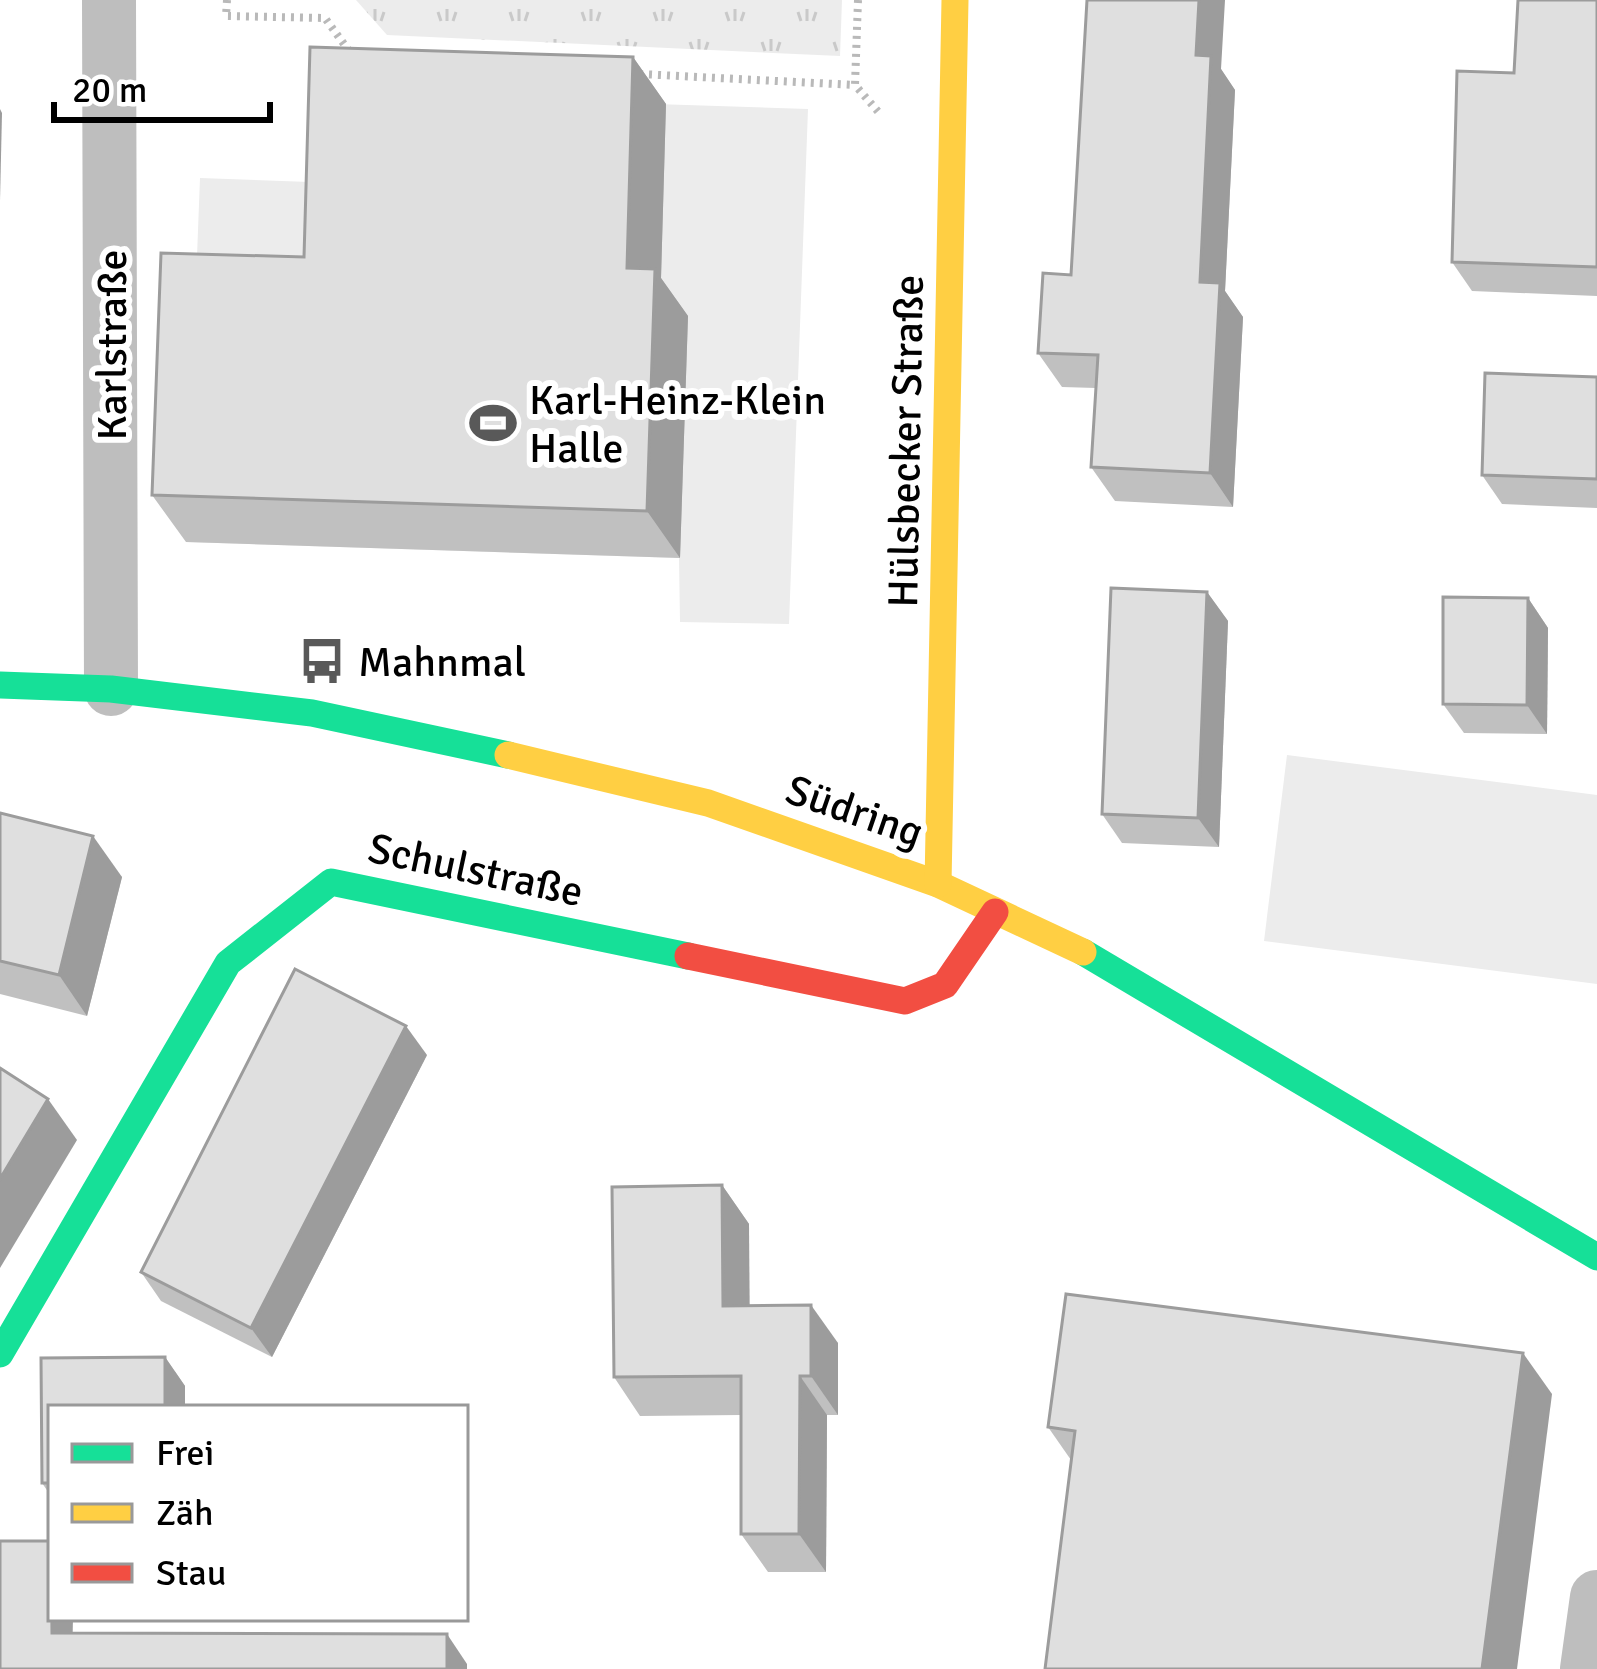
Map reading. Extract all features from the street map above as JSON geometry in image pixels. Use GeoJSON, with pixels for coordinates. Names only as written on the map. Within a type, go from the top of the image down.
{"type":"FeatureCollection","features":[{"type":"Feature","properties":{"kind":"street","name":"Karlstraße"},"geometry":{"type":"LineString","coordinates":[[109,0],[111,689]]}},
{"type":"Feature","properties":{"kind":"street","name":"Hülsbecker Straße"},"geometry":{"type":"LineString","coordinates":[[938,884],[955,0]]}},
{"type":"Feature","properties":{"kind":"street","name":"Südring"},"geometry":{"type":"LineString","coordinates":[[0,685],[111,689],[312,713],[708,802],[938,884],[1114,968],[1597,1257]]}},
{"type":"Feature","properties":{"kind":"street","name":"Schulstraße"},"geometry":{"type":"LineString","coordinates":[[0,1354],[228,962],[332,882],[905,1001],[945,985],[995,912]]}},
{"type":"Feature","properties":{"kind":"street"},"geometry":{"type":"LineString","coordinates":[[1587,1669],[1597,1597]]}},
{"type":"Feature","properties":{"kind":"path"},"geometry":{"type":"LineString","coordinates":[[227,0],[226,16],[325,18],[355,59]]}},
{"type":"Feature","properties":{"kind":"path"},"geometry":{"type":"LineString","coordinates":[[617,73],[855,86]]}},
{"type":"Feature","properties":{"kind":"green space"},"geometry":{"type":"Polygon","coordinates":[[[356,0],[842,0],[840,56],[387,35],[356,0]]]}},
{"type":"Feature","properties":{"kind":"green space","name":"Karl-Heinz-Klein Halle"},"geometry":{"type":"Polygon","coordinates":[[[343,94],[808,109],[789,624],[680,622],[679,558],[186,542],[200,178],[338,183],[343,94]]]}},
{"type":"Feature","properties":{"kind":"green space"},"geometry":{"type":"Polygon","coordinates":[[[1287,755],[1597,795],[1597,984],[1264,941],[1287,755]]]}},
{"type":"Feature","properties":{"kind":"building"},"geometry":{"type":"Polygon","coordinates":[[[1087,0],[1199,0],[1196,55],[1211,56],[1200,282],[1220,283],[1210,473],[1091,467],[1098,355],[1038,353],[1043,273],[1071,275],[1087,0]]]}},
{"type":"Feature","properties":{"kind":"building"},"geometry":{"type":"Polygon","coordinates":[[[1518,0],[1597,0],[1597,267],[1452,262],[1457,71],[1514,73],[1518,0]]]}},
{"type":"Feature","properties":{"kind":"building","name":"Karl-Heinz-Klein Halle"},"geometry":{"type":"Polygon","coordinates":[[[310,47],[633,57],[627,268],[655,269],[647,511],[152,495],[161,253],[304,257],[310,47]]]}},
{"type":"Feature","properties":{"kind":"building"},"geometry":{"type":"Polygon","coordinates":[[[1485,373],[1597,377],[1597,479],[1482,475],[1485,373]]]}},
{"type":"Feature","properties":{"kind":"building"},"geometry":{"type":"Polygon","coordinates":[[[1111,588],[1207,592],[1198,818],[1102,814],[1111,588]]]}},
{"type":"Feature","properties":{"kind":"building"},"geometry":{"type":"Polygon","coordinates":[[[1443,597],[1528,598],[1527,705],[1443,704],[1443,597]]]}},
{"type":"Feature","properties":{"kind":"building"},"geometry":{"type":"Polygon","coordinates":[[[0,813],[93,836],[59,975],[0,961],[0,813]]]}},
{"type":"Feature","properties":{"kind":"building"},"geometry":{"type":"Polygon","coordinates":[[[295,969],[406,1026],[251,1328],[141,1272],[295,969]]]}},
{"type":"Feature","properties":{"kind":"building"},"geometry":{"type":"Polygon","coordinates":[[[0,1068],[48,1099],[0,1179],[0,1068]]]}},
{"type":"Feature","properties":{"kind":"building"},"geometry":{"type":"Polygon","coordinates":[[[722,1185],[723,1306],[811,1305],[811,1376],[800,1376],[799,1534],[741,1534],[741,1376],[614,1377],[612,1187],[722,1185]]]}},
{"type":"Feature","properties":{"kind":"building"},"geometry":{"type":"Polygon","coordinates":[[[1066,1294],[1523,1353],[1482,1669],[1045,1669],[1075,1431],[1048,1427],[1066,1294]]]}},
{"type":"Feature","properties":{"kind":"building"},"geometry":{"type":"Polygon","coordinates":[[[165,1357],[165,1405],[48,1405],[48,1483],[42,1483],[41,1358],[165,1357]]]}},
{"type":"Feature","properties":{"kind":"building"},"geometry":{"type":"Polygon","coordinates":[[[0,1541],[48,1541],[52,1633],[447,1634],[447,1669],[0,1669],[0,1541]]]}},
{"type":"Feature","properties":{"kind":"traffic: fast"},"geometry":{"type":"LineString","coordinates":[[0,685],[111,689],[312,713],[508,755]]}},
{"type":"Feature","properties":{"kind":"traffic: fast"},"geometry":{"type":"LineString","coordinates":[[0,1354],[228,963],[331,882],[688,956]]}},
{"type":"Feature","properties":{"kind":"traffic: fast"},"geometry":{"type":"LineString","coordinates":[[1083,952],[1597,1257]]}},
{"type":"Feature","properties":{"kind":"traffic: slow"},"geometry":{"type":"LineString","coordinates":[[938,884],[955,0]]}},
{"type":"Feature","properties":{"kind":"traffic: slow"},"geometry":{"type":"LineString","coordinates":[[508,755],[708,803],[938,884],[1083,952]]}},
{"type":"Feature","properties":{"kind":"traffic: jam"},"geometry":{"type":"LineString","coordinates":[[688,956],[905,1001],[945,985],[995,912]]}},
{"type":"Feature","properties":{"kind":"place","name":"Karl-Heinz-Klein Halle"},"geometry":{"type":"Point","coordinates":[493,423]}},
{"type":"Feature","properties":{"kind":"place","name":"Mahnmal"},"geometry":{"type":"Point","coordinates":[322,661]}}]}
